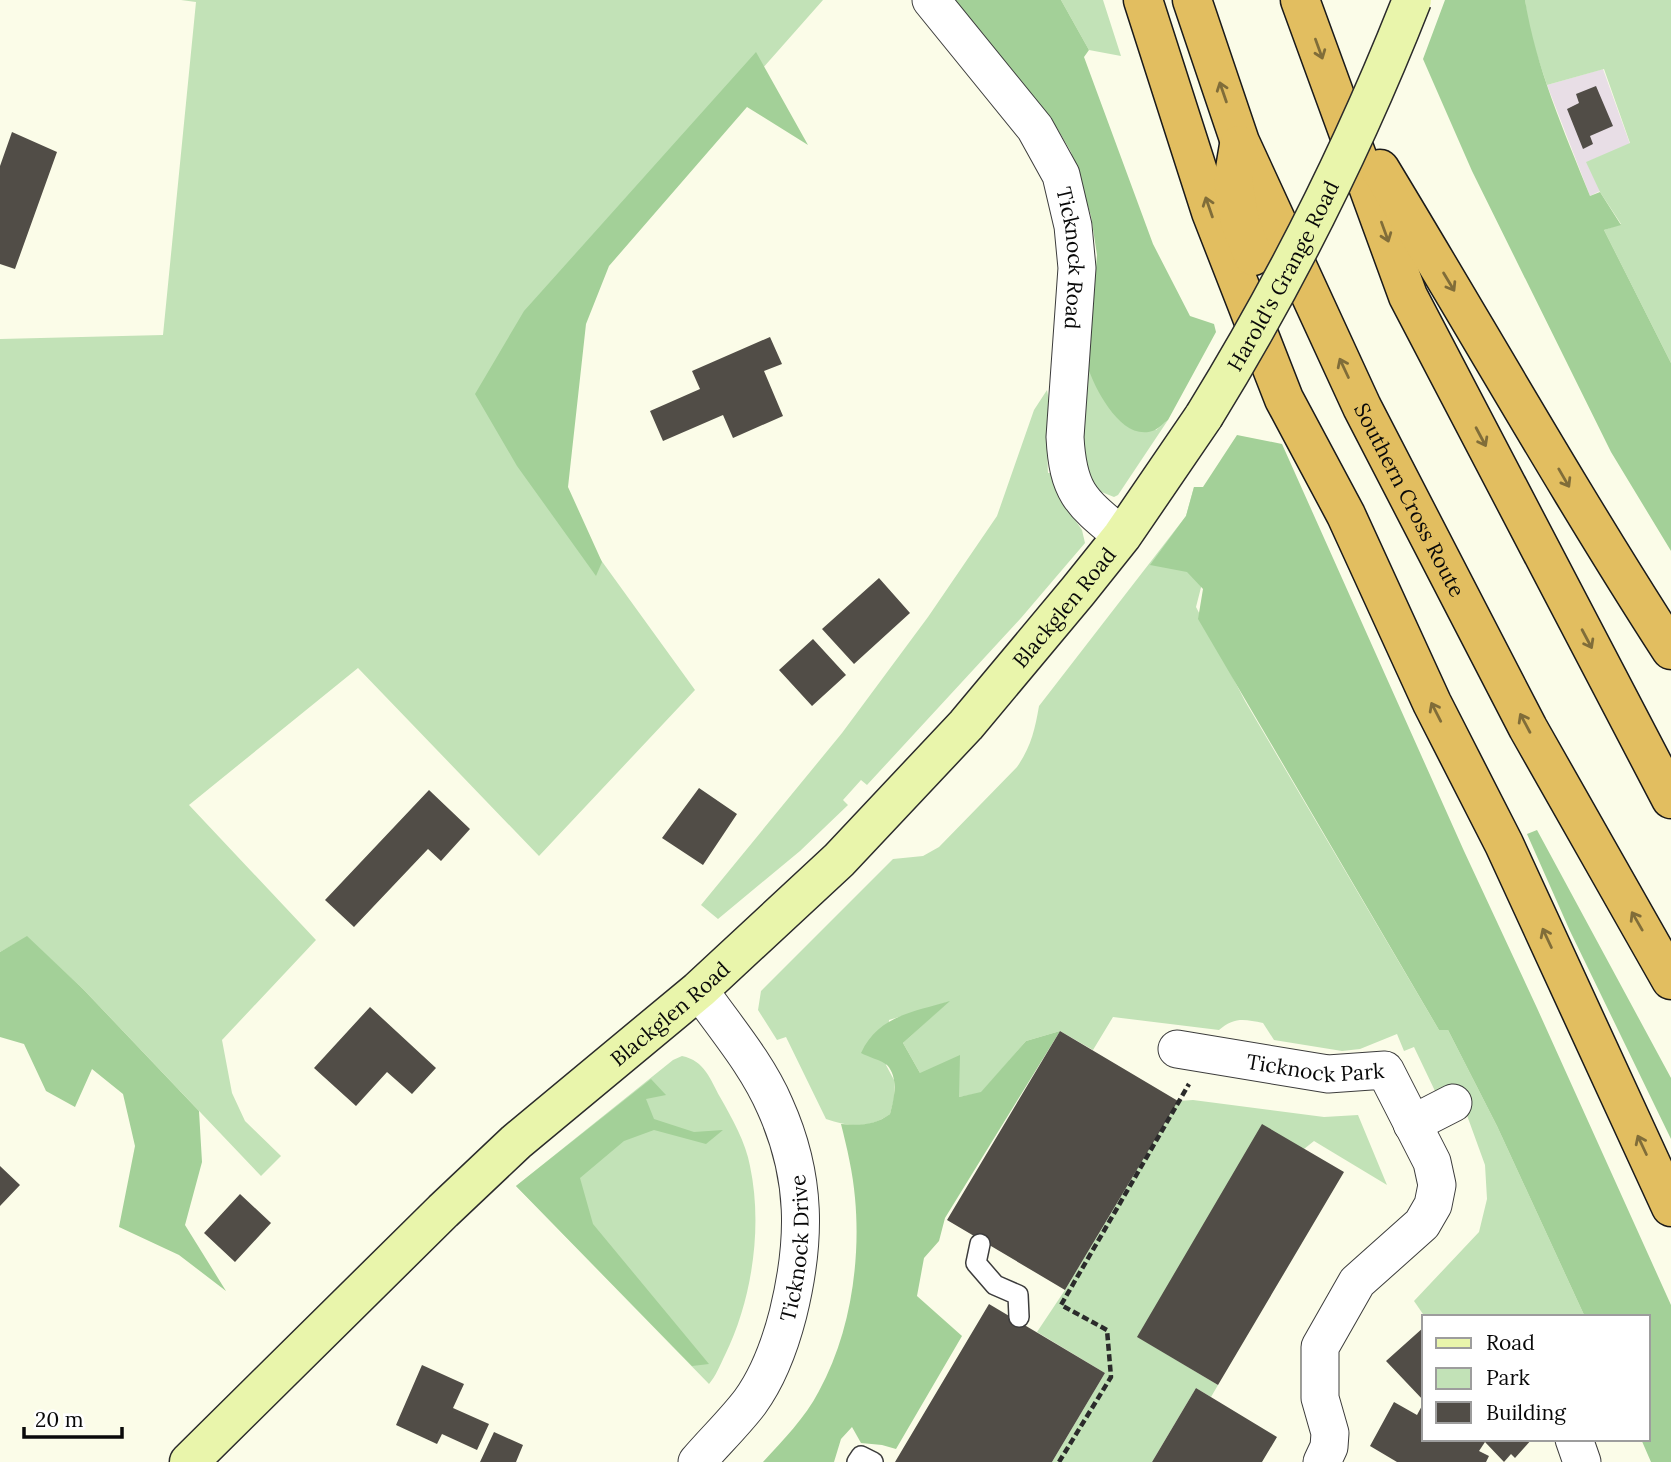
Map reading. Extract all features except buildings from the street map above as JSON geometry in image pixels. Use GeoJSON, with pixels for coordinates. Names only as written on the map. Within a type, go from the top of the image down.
{"type":"FeatureCollection","features":[{"type":"Feature","properties":{"kind":"highway"},"geometry":{"type":"LineString","coordinates":[[1143,0],[1210,212],[1279,387],[1346,515],[1432,703],[1504,844],[1671,1207]]}},
{"type":"Feature","properties":{"kind":"highway","name":"Southern Cross Route"},"geometry":{"type":"LineString","coordinates":[[1192,0],[1240,142],[1368,419],[1528,728],[1671,981]]}},
{"type":"Feature","properties":{"kind":"highway"},"geometry":{"type":"LineString","coordinates":[[1300,0],[1408,296],[1671,799]]}},
{"type":"Feature","properties":{"kind":"highway"},"geometry":{"type":"LineString","coordinates":[[1337,98],[1477,329],[1603,545],[1671,650]]}},
{"type":"Feature","properties":{"kind":"highway"},"geometry":{"type":"LineString","coordinates":[[1240,142],[1233,181],[1240,222],[1318,430],[1346,515]]}},
{"type":"Feature","properties":{"kind":"street","name":"Ticknock Road"},"geometry":{"type":"LineString","coordinates":[[931,0],[1035,128],[1060,175],[1073,226],[1077,268],[1065,437],[1066,462],[1071,484],[1083,502],[1122,536]]}},
{"type":"Feature","properties":{"kind":"street","name":"Harold's Grange Road"},"geometry":{"type":"LineString","coordinates":[[1122,536],[1204,416],[1245,349],[1305,238],[1368,108],[1412,0]]}},
{"type":"Feature","properties":{"kind":"street","name":"Blackglen Road"},"geometry":{"type":"LineString","coordinates":[[189,1462],[501,1155],[699,990],[827,872],[960,732],[1122,536]]}},
{"type":"Feature","properties":{"kind":"street","name":"Ticknock Drive"},"geometry":{"type":"LineString","coordinates":[[697,1462],[750,1402],[772,1364],[798,1275],[802,1243],[798,1189],[786,1132],[761,1079],[699,990]]}},
{"type":"Feature","properties":{"kind":"street","name":"Ticknock Park"},"geometry":{"type":"LineString","coordinates":[[1189,1051],[1328,1074],[1385,1070],[1432,1162],[1437,1185],[1433,1205],[1422,1224],[1357,1282],[1320,1347],[1320,1398],[1330,1433],[1329,1447],[1322,1462]]}},
{"type":"Feature","properties":{"kind":"street"},"geometry":{"type":"LineString","coordinates":[[1412,1124],[1453,1103]]}},
{"type":"Feature","properties":{"kind":"street"},"geometry":{"type":"LineString","coordinates":[[1575,1441],[1582,1462]]}},
{"type":"Feature","properties":{"kind":"lane"},"geometry":{"type":"LineString","coordinates":[[980,1244],[976,1263],[995,1285],[1018,1295],[1019,1318]]}},
{"type":"Feature","properties":{"kind":"lane"},"geometry":{"type":"LineString","coordinates":[[857,1462],[861,1456],[873,1462]]}},
{"type":"Feature","properties":{"kind":"path"},"geometry":{"type":"LineString","coordinates":[[1059,1462],[1111,1377],[1107,1330],[1061,1305],[1185,1095],[1189,1051]]}},
{"type":"Feature","properties":{"kind":"shaded area"},"geometry":{"type":"Polygon","coordinates":[[[1603,69],[1630,144],[1587,162],[1600,191],[1590,196],[1547,85],[1603,69]]]}},
{"type":"Feature","properties":{"kind":"green space"},"geometry":{"type":"Polygon","coordinates":[[[181,0],[823,0],[663,181],[483,397],[695,690],[539,856],[358,668],[189,805],[316,940],[222,1040],[232,1093],[245,1121],[281,1156],[261,1176],[83,989],[27,937],[0,952],[0,339],[163,335],[196,2],[181,0]]]}},
{"type":"Feature","properties":{"kind":"green space"},"geometry":{"type":"Polygon","coordinates":[[[950,0],[1061,0],[1089,50],[1084,57],[1153,244],[1190,316],[1214,324],[1216,332],[1168,420],[1155,430],[1143,432],[1122,423],[1104,401],[1088,368],[1097,255],[1091,216],[1071,152],[1057,128],[950,0]]]}},
{"type":"Feature","properties":{"kind":"green space"},"geometry":{"type":"Polygon","coordinates":[[[1061,0],[1103,0],[1121,56],[1089,50],[1061,0]]]}},
{"type":"Feature","properties":{"kind":"green space"},"geometry":{"type":"Polygon","coordinates":[[[1445,0],[1525,0],[1544,75],[1590,196],[1600,192],[1621,225],[1604,230],[1671,363],[1671,551],[1611,452],[1472,171],[1423,59],[1445,0]]]}},
{"type":"Feature","properties":{"kind":"green space"},"geometry":{"type":"Polygon","coordinates":[[[1525,0],[1671,0],[1671,363],[1604,230],[1621,224],[1600,192],[1586,162],[1630,143],[1604,69],[1547,85],[1529,31],[1525,0]]]}},
{"type":"Feature","properties":{"kind":"green space"},"geometry":{"type":"Polygon","coordinates":[[[756,52],[808,145],[747,107],[609,266],[586,324],[568,487],[602,562],[596,576],[517,466],[475,394],[524,311],[756,52]]]}},
{"type":"Feature","properties":{"kind":"green space"},"geometry":{"type":"Polygon","coordinates":[[[1088,368],[1156,430],[1168,420],[1118,495],[1114,497],[1094,489],[1080,452],[1088,368]]]}},
{"type":"Feature","properties":{"kind":"green space"},"geometry":{"type":"Polygon","coordinates":[[[1047,390],[1048,473],[1053,473],[1064,504],[1082,530],[1085,543],[1021,618],[867,785],[861,780],[843,800],[848,805],[800,851],[718,919],[701,905],[842,733],[928,617],[997,516],[1034,410],[1047,390]]]}},
{"type":"Feature","properties":{"kind":"green space"},"geometry":{"type":"Polygon","coordinates":[[[1237,435],[1282,444],[1671,1305],[1671,1462],[1651,1462],[1642,1441],[1650,1441],[1650,1315],[1584,1315],[1497,1126],[1448,1030],[1439,1030],[1198,619],[1203,589],[1187,572],[1150,565],[1186,516],[1194,487],[1203,487],[1237,435]]]}},
{"type":"Feature","properties":{"kind":"green space"},"geometry":{"type":"Polygon","coordinates":[[[1194,487],[1218,521],[1196,607],[1245,701],[1439,1030],[1448,1030],[1497,1126],[1584,1315],[1424,1315],[1414,1301],[1479,1232],[1487,1199],[1485,1165],[1456,1085],[1435,1091],[1414,1047],[1404,1051],[1397,1034],[1360,1049],[1342,1051],[1274,1040],[1263,1023],[1250,1021],[1235,1021],[1219,1030],[1113,1017],[1093,1050],[1060,1031],[1026,1041],[981,1093],[959,1097],[920,1073],[903,1043],[948,1002],[889,1020],[886,1065],[894,1080],[894,1099],[890,1114],[875,1122],[851,1125],[826,1119],[786,1037],[777,1040],[758,1010],[761,991],[893,859],[923,856],[939,847],[1017,767],[1032,738],[1039,706],[1186,516],[1194,487]]]}},
{"type":"Feature","properties":{"kind":"green space"},"geometry":{"type":"Polygon","coordinates":[[[1537,830],[1671,1078],[1671,1139],[1570,931],[1527,834],[1537,830]]]}},
{"type":"Feature","properties":{"kind":"green space"},"geometry":{"type":"Polygon","coordinates":[[[27,936],[83,989],[199,1111],[202,1162],[185,1225],[226,1291],[179,1255],[119,1227],[135,1146],[123,1094],[92,1069],[75,1107],[46,1091],[24,1044],[0,1037],[0,952],[27,936]]]}},
{"type":"Feature","properties":{"kind":"green space"},"geometry":{"type":"Polygon","coordinates":[[[950,1001],[903,1043],[920,1073],[960,1055],[959,1097],[981,1092],[1026,1041],[1060,1031],[945,1218],[939,1241],[924,1258],[917,1296],[962,1336],[896,1449],[861,1443],[852,1427],[841,1439],[834,1462],[763,1462],[813,1401],[830,1369],[846,1322],[854,1272],[856,1222],[853,1179],[841,1124],[867,1124],[890,1114],[894,1089],[893,1076],[887,1065],[861,1053],[868,1041],[887,1023],[950,1001]]]}},
{"type":"Feature","properties":{"kind":"green space"},"geometry":{"type":"Polygon","coordinates":[[[682,1056],[696,1062],[706,1072],[729,1113],[745,1148],[754,1189],[755,1238],[748,1287],[734,1334],[709,1384],[516,1186],[673,1060],[682,1056]]]}},
{"type":"Feature","properties":{"kind":"green space"},"geometry":{"type":"Polygon","coordinates":[[[651,1079],[666,1095],[646,1099],[654,1119],[694,1132],[723,1130],[706,1144],[654,1130],[624,1141],[580,1178],[593,1224],[709,1364],[692,1366],[516,1186],[651,1079]]]}},
{"type":"Feature","properties":{"kind":"green space"},"geometry":{"type":"Polygon","coordinates":[[[1193,1100],[1324,1117],[1358,1115],[1387,1185],[1314,1141],[1304,1149],[1138,1337],[1218,1385],[1211,1397],[1196,1388],[1152,1462],[1052,1462],[1105,1373],[1037,1332],[1178,1101],[1193,1100]]]}}]}
